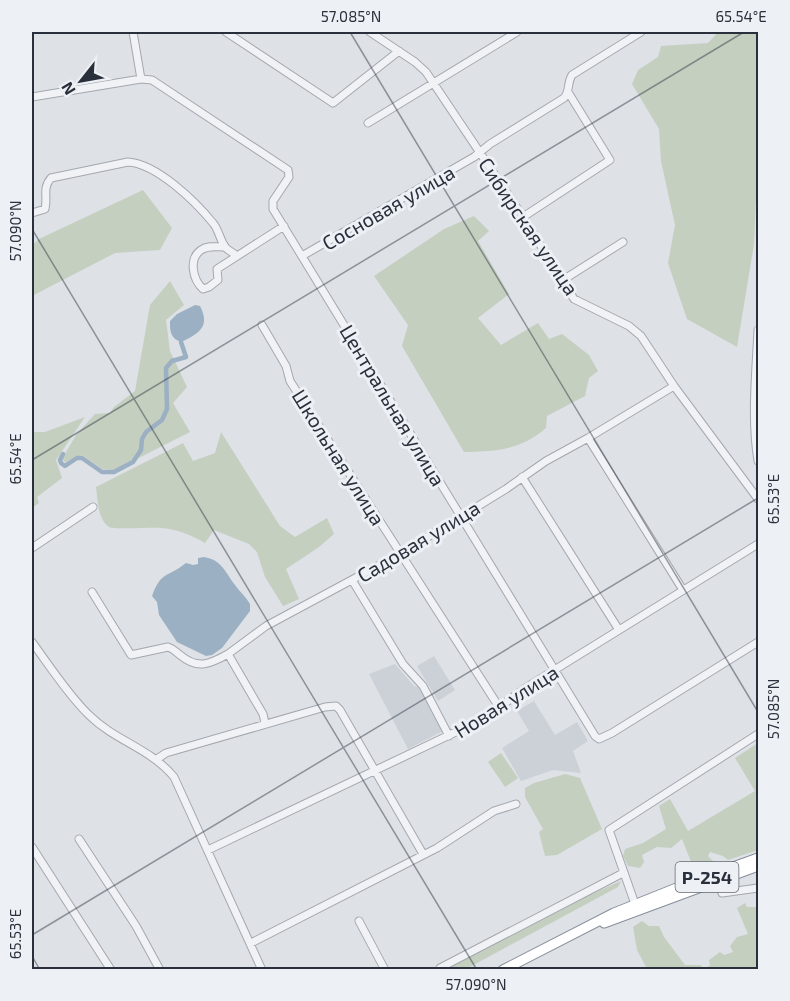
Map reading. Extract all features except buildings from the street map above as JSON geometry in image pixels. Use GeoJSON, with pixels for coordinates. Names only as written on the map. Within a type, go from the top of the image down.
{"type":"FeatureCollection","features":[{"type":"Feature","properties":{"kind":"highway","name":"Р-254"},"geometry":{"type":"LineString","coordinates":[[503,969],[635,904],[759,858]]}},
{"type":"Feature","properties":{"kind":"highway","name":"Р-254"},"geometry":{"type":"LineString","coordinates":[[585,929],[759,866]]}},
{"type":"Feature","properties":{"kind":"street"},"geometry":{"type":"LineString","coordinates":[[32,97],[141,79],[133,32]]}},
{"type":"Feature","properties":{"kind":"street"},"geometry":{"type":"LineString","coordinates":[[226,32],[333,103],[399,51]]}},
{"type":"Feature","properties":{"kind":"street","name":"Сибирская улица"},"geometry":{"type":"LineString","coordinates":[[370,32],[416,62],[434,82],[574,298],[629,326],[641,336],[674,386],[759,499]]}},
{"type":"Feature","properties":{"kind":"street"},"geometry":{"type":"LineString","coordinates":[[368,123],[518,32]]}},
{"type":"Feature","properties":{"kind":"street","name":"Сосновая улица"},"geometry":{"type":"LineString","coordinates":[[302,256],[480,153],[564,98],[568,92],[568,82],[572,75],[641,32]]}},
{"type":"Feature","properties":{"kind":"street","name":"Центральная улица"},"geometry":{"type":"LineString","coordinates":[[141,79],[152,80],[288,170],[289,177],[273,205],[284,226],[595,736],[599,739],[612,733],[759,642]]}},
{"type":"Feature","properties":{"kind":"street"},"geometry":{"type":"LineString","coordinates":[[523,217],[610,160],[568,92]]}},
{"type":"Feature","properties":{"kind":"street"},"geometry":{"type":"LineString","coordinates":[[32,213],[45,209],[46,183],[51,178],[128,162],[139,163],[156,171],[188,197],[215,224],[225,247],[237,256]]}},
{"type":"Feature","properties":{"kind":"street"},"geometry":{"type":"LineString","coordinates":[[225,247],[211,246],[202,249],[194,259],[194,274],[203,289],[218,280],[217,269],[284,226]]}},
{"type":"Feature","properties":{"kind":"street"},"geometry":{"type":"LineString","coordinates":[[563,280],[623,242]]}},
{"type":"Feature","properties":{"kind":"street","name":"Школьная улица"},"geometry":{"type":"LineString","coordinates":[[262,325],[286,366],[290,381],[499,707]]}},
{"type":"Feature","properties":{"kind":"street"},"geometry":{"type":"LineString","coordinates":[[759,330],[755,416],[755,440],[759,460]]}},
{"type":"Feature","properties":{"kind":"street","name":"Садовая улица"},"geometry":{"type":"LineString","coordinates":[[92,592],[131,655],[168,647],[195,664],[210,664],[228,654],[266,626],[400,554],[546,460],[588,438],[674,386]]}},
{"type":"Feature","properties":{"kind":"street"},"geometry":{"type":"LineString","coordinates":[[588,438],[683,590]]}},
{"type":"Feature","properties":{"kind":"street"},"geometry":{"type":"LineString","coordinates":[[522,477],[619,630]]}},
{"type":"Feature","properties":{"kind":"street"},"geometry":{"type":"LineString","coordinates":[[32,548],[93,507]]}},
{"type":"Feature","properties":{"kind":"street","name":"Новая улица"},"geometry":{"type":"LineString","coordinates":[[208,850],[483,719],[619,630],[759,544]]}},
{"type":"Feature","properties":{"kind":"street"},"geometry":{"type":"LineString","coordinates":[[352,580],[403,664],[423,686],[449,736]]}},
{"type":"Feature","properties":{"kind":"street"},"geometry":{"type":"LineString","coordinates":[[32,642],[89,716],[115,736],[156,759],[174,777],[262,969]]}},
{"type":"Feature","properties":{"kind":"street"},"geometry":{"type":"LineString","coordinates":[[228,654],[265,723]]}},
{"type":"Feature","properties":{"kind":"street"},"geometry":{"type":"LineString","coordinates":[[156,759],[166,753],[265,723],[336,706],[423,854]]}},
{"type":"Feature","properties":{"kind":"street"},"geometry":{"type":"LineString","coordinates":[[635,904],[609,834],[611,827],[759,734]]}},
{"type":"Feature","properties":{"kind":"street"},"geometry":{"type":"LineString","coordinates":[[251,943],[437,848],[494,811],[516,804]]}},
{"type":"Feature","properties":{"kind":"street"},"geometry":{"type":"LineString","coordinates":[[79,839],[136,926],[159,967],[150,969]]}},
{"type":"Feature","properties":{"kind":"street"},"geometry":{"type":"LineString","coordinates":[[32,847],[111,969]]}},
{"type":"Feature","properties":{"kind":"street"},"geometry":{"type":"LineString","coordinates":[[440,968],[623,873]]}},
{"type":"Feature","properties":{"kind":"street"},"geometry":{"type":"LineString","coordinates":[[719,880],[722,893],[759,888]]}},
{"type":"Feature","properties":{"kind":"street"},"geometry":{"type":"LineString","coordinates":[[359,921],[385,969]]}},
{"type":"Feature","properties":{"kind":"shaded area"},"geometry":{"type":"Polygon","coordinates":[[[434,656],[455,690],[438,701],[417,666],[434,656]]]}},
{"type":"Feature","properties":{"kind":"shaded area"},"geometry":{"type":"Polygon","coordinates":[[[395,664],[414,686],[421,688],[443,731],[408,749],[369,674],[395,664]]]}},
{"type":"Feature","properties":{"kind":"shaded area"},"geometry":{"type":"Polygon","coordinates":[[[534,701],[555,735],[577,722],[588,741],[573,751],[581,773],[553,770],[521,781],[502,748],[529,731],[517,711],[534,701]]]}},
{"type":"Feature","properties":{"kind":"green space"},"geometry":{"type":"Polygon","coordinates":[[[718,32],[758,32],[758,152],[754,244],[737,347],[687,319],[668,263],[675,225],[661,161],[659,129],[632,84],[638,70],[658,57],[661,46],[708,43],[718,32]]]}},
{"type":"Feature","properties":{"kind":"green space"},"geometry":{"type":"Polygon","coordinates":[[[143,190],[172,228],[160,250],[115,253],[32,296],[32,245],[39,239],[143,190]]]}},
{"type":"Feature","properties":{"kind":"green space"},"geometry":{"type":"Polygon","coordinates":[[[474,216],[489,231],[478,241],[509,294],[478,318],[501,345],[538,323],[549,339],[562,334],[589,355],[598,371],[589,378],[585,396],[547,416],[546,428],[537,435],[508,448],[464,452],[402,346],[408,325],[374,276],[444,229],[474,216]]]}},
{"type":"Feature","properties":{"kind":"green space"},"geometry":{"type":"Polygon","coordinates":[[[170,281],[184,305],[166,320],[170,351],[187,387],[173,403],[190,432],[115,470],[102,469],[82,455],[66,463],[62,459],[76,435],[95,414],[110,413],[114,407],[135,391],[150,305],[170,281]]]}},
{"type":"Feature","properties":{"kind":"green space"},"geometry":{"type":"Polygon","coordinates":[[[85,417],[56,460],[62,478],[37,497],[39,503],[32,508],[32,432],[45,432],[85,417]]]}},
{"type":"Feature","properties":{"kind":"green space"},"geometry":{"type":"Polygon","coordinates":[[[221,432],[280,526],[295,537],[327,518],[334,534],[286,569],[299,599],[283,606],[265,577],[257,552],[249,544],[214,530],[205,543],[184,533],[167,529],[112,528],[105,523],[100,514],[96,487],[183,443],[193,461],[215,453],[221,432]]]}},
{"type":"Feature","properties":{"kind":"green space"},"geometry":{"type":"Polygon","coordinates":[[[758,743],[758,850],[728,860],[710,852],[708,856],[715,863],[695,872],[682,839],[671,848],[657,847],[642,855],[644,862],[640,868],[628,866],[623,856],[625,849],[643,843],[666,829],[659,806],[670,799],[688,831],[755,791],[735,758],[758,743]]]}},
{"type":"Feature","properties":{"kind":"green space"},"geometry":{"type":"Polygon","coordinates":[[[501,753],[518,778],[505,787],[488,762],[501,753]]]}},
{"type":"Feature","properties":{"kind":"green space"},"geometry":{"type":"Polygon","coordinates":[[[565,774],[580,778],[602,829],[557,855],[545,856],[539,832],[543,829],[525,797],[525,788],[565,774]]]}},
{"type":"Feature","properties":{"kind":"green space"},"geometry":{"type":"Polygon","coordinates":[[[621,881],[618,887],[466,969],[444,970],[564,906],[621,881]]]}},
{"type":"Feature","properties":{"kind":"green space"},"geometry":{"type":"Polygon","coordinates":[[[745,903],[747,907],[758,907],[758,969],[705,969],[710,965],[709,960],[720,952],[724,955],[733,952],[730,946],[737,937],[748,934],[737,908],[745,903]]]}},
{"type":"Feature","properties":{"kind":"green space"},"geometry":{"type":"Polygon","coordinates":[[[642,921],[649,926],[659,926],[664,937],[685,965],[700,965],[705,969],[647,969],[637,950],[633,927],[642,921]]]}},
{"type":"Feature","properties":{"kind":"water"},"geometry":{"type":"Polygon","coordinates":[[[195,305],[200,306],[203,313],[203,325],[197,333],[181,342],[171,334],[170,321],[177,314],[195,305]]]}},
{"type":"Feature","properties":{"kind":"water"},"geometry":{"type":"Polygon","coordinates":[[[204,557],[215,561],[222,567],[250,604],[250,611],[222,648],[206,656],[177,642],[159,615],[157,602],[152,596],[158,582],[165,576],[186,563],[198,564],[198,558],[204,557]]]}},
{"type":"Feature","properties":{"kind":"waterway"},"geometry":{"type":"LineString","coordinates":[[63,454],[60,460],[65,466],[77,458],[82,458],[102,472],[114,472],[133,462],[141,450],[142,439],[146,432],[162,420],[167,409],[166,368],[172,361],[186,357],[181,342]]}}]}
